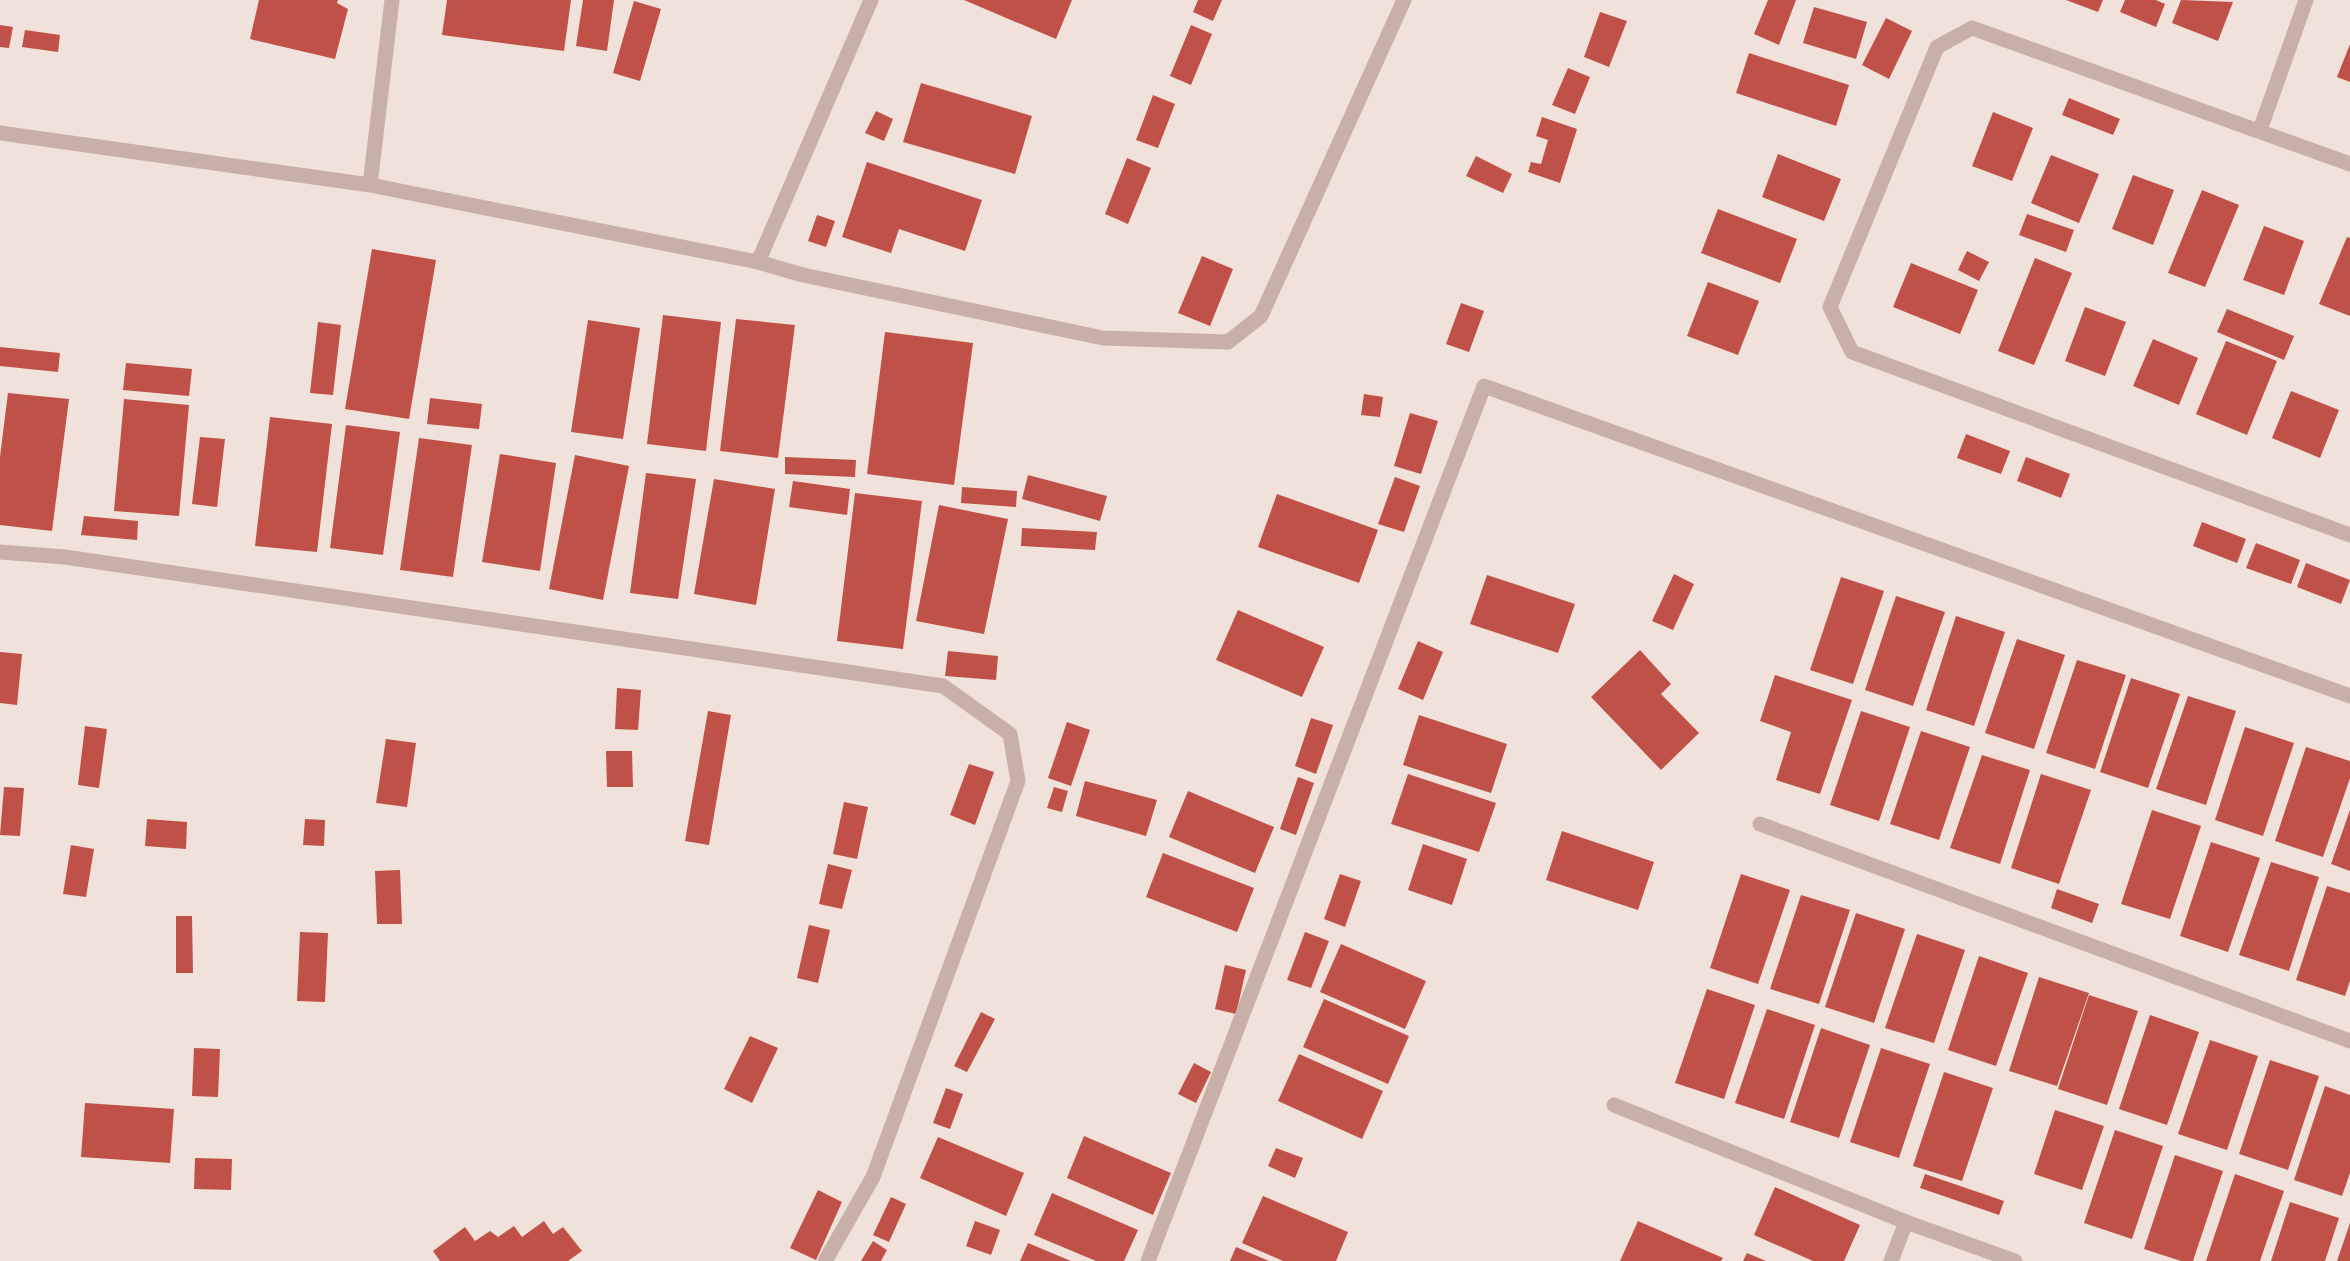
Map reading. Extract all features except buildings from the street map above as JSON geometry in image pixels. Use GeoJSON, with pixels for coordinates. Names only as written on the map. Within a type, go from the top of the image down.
{"type":"FeatureCollection","features":[{"type":"Feature","properties":{"kind":"street"},"geometry":{"type":"LineString","coordinates":[[370,185],[392,0]]}},
{"type":"Feature","properties":{"kind":"street"},"geometry":{"type":"LineString","coordinates":[[758,262],[871,0]]}},
{"type":"Feature","properties":{"kind":"street"},"geometry":{"type":"LineString","coordinates":[[0,133],[370,185],[758,262],[803,275],[1103,338],[1228,342],[1261,316],[1404,0]]}},
{"type":"Feature","properties":{"kind":"street"},"geometry":{"type":"LineString","coordinates":[[2260,130],[2306,0]]}},
{"type":"Feature","properties":{"kind":"street"},"geometry":{"type":"LineString","coordinates":[[2350,164],[1972,28],[1937,47],[1830,308],[1852,352],[2350,535]]}},
{"type":"Feature","properties":{"kind":"street"},"geometry":{"type":"LineString","coordinates":[[1148,1261],[1484,386],[2350,696]]}},
{"type":"Feature","properties":{"kind":"street"},"geometry":{"type":"LineString","coordinates":[[0,552],[65,557],[944,686],[1010,734],[1018,781],[873,1177],[825,1261]]}},
{"type":"Feature","properties":{"kind":"street"},"geometry":{"type":"LineString","coordinates":[[1760,824],[2350,1041]]}},
{"type":"Feature","properties":{"kind":"street"},"geometry":{"type":"LineString","coordinates":[[1614,1105],[1906,1222],[2015,1261]]}},
{"type":"Feature","properties":{"kind":"street"},"geometry":{"type":"LineString","coordinates":[[1891,1261],[1906,1222]]}}]}
